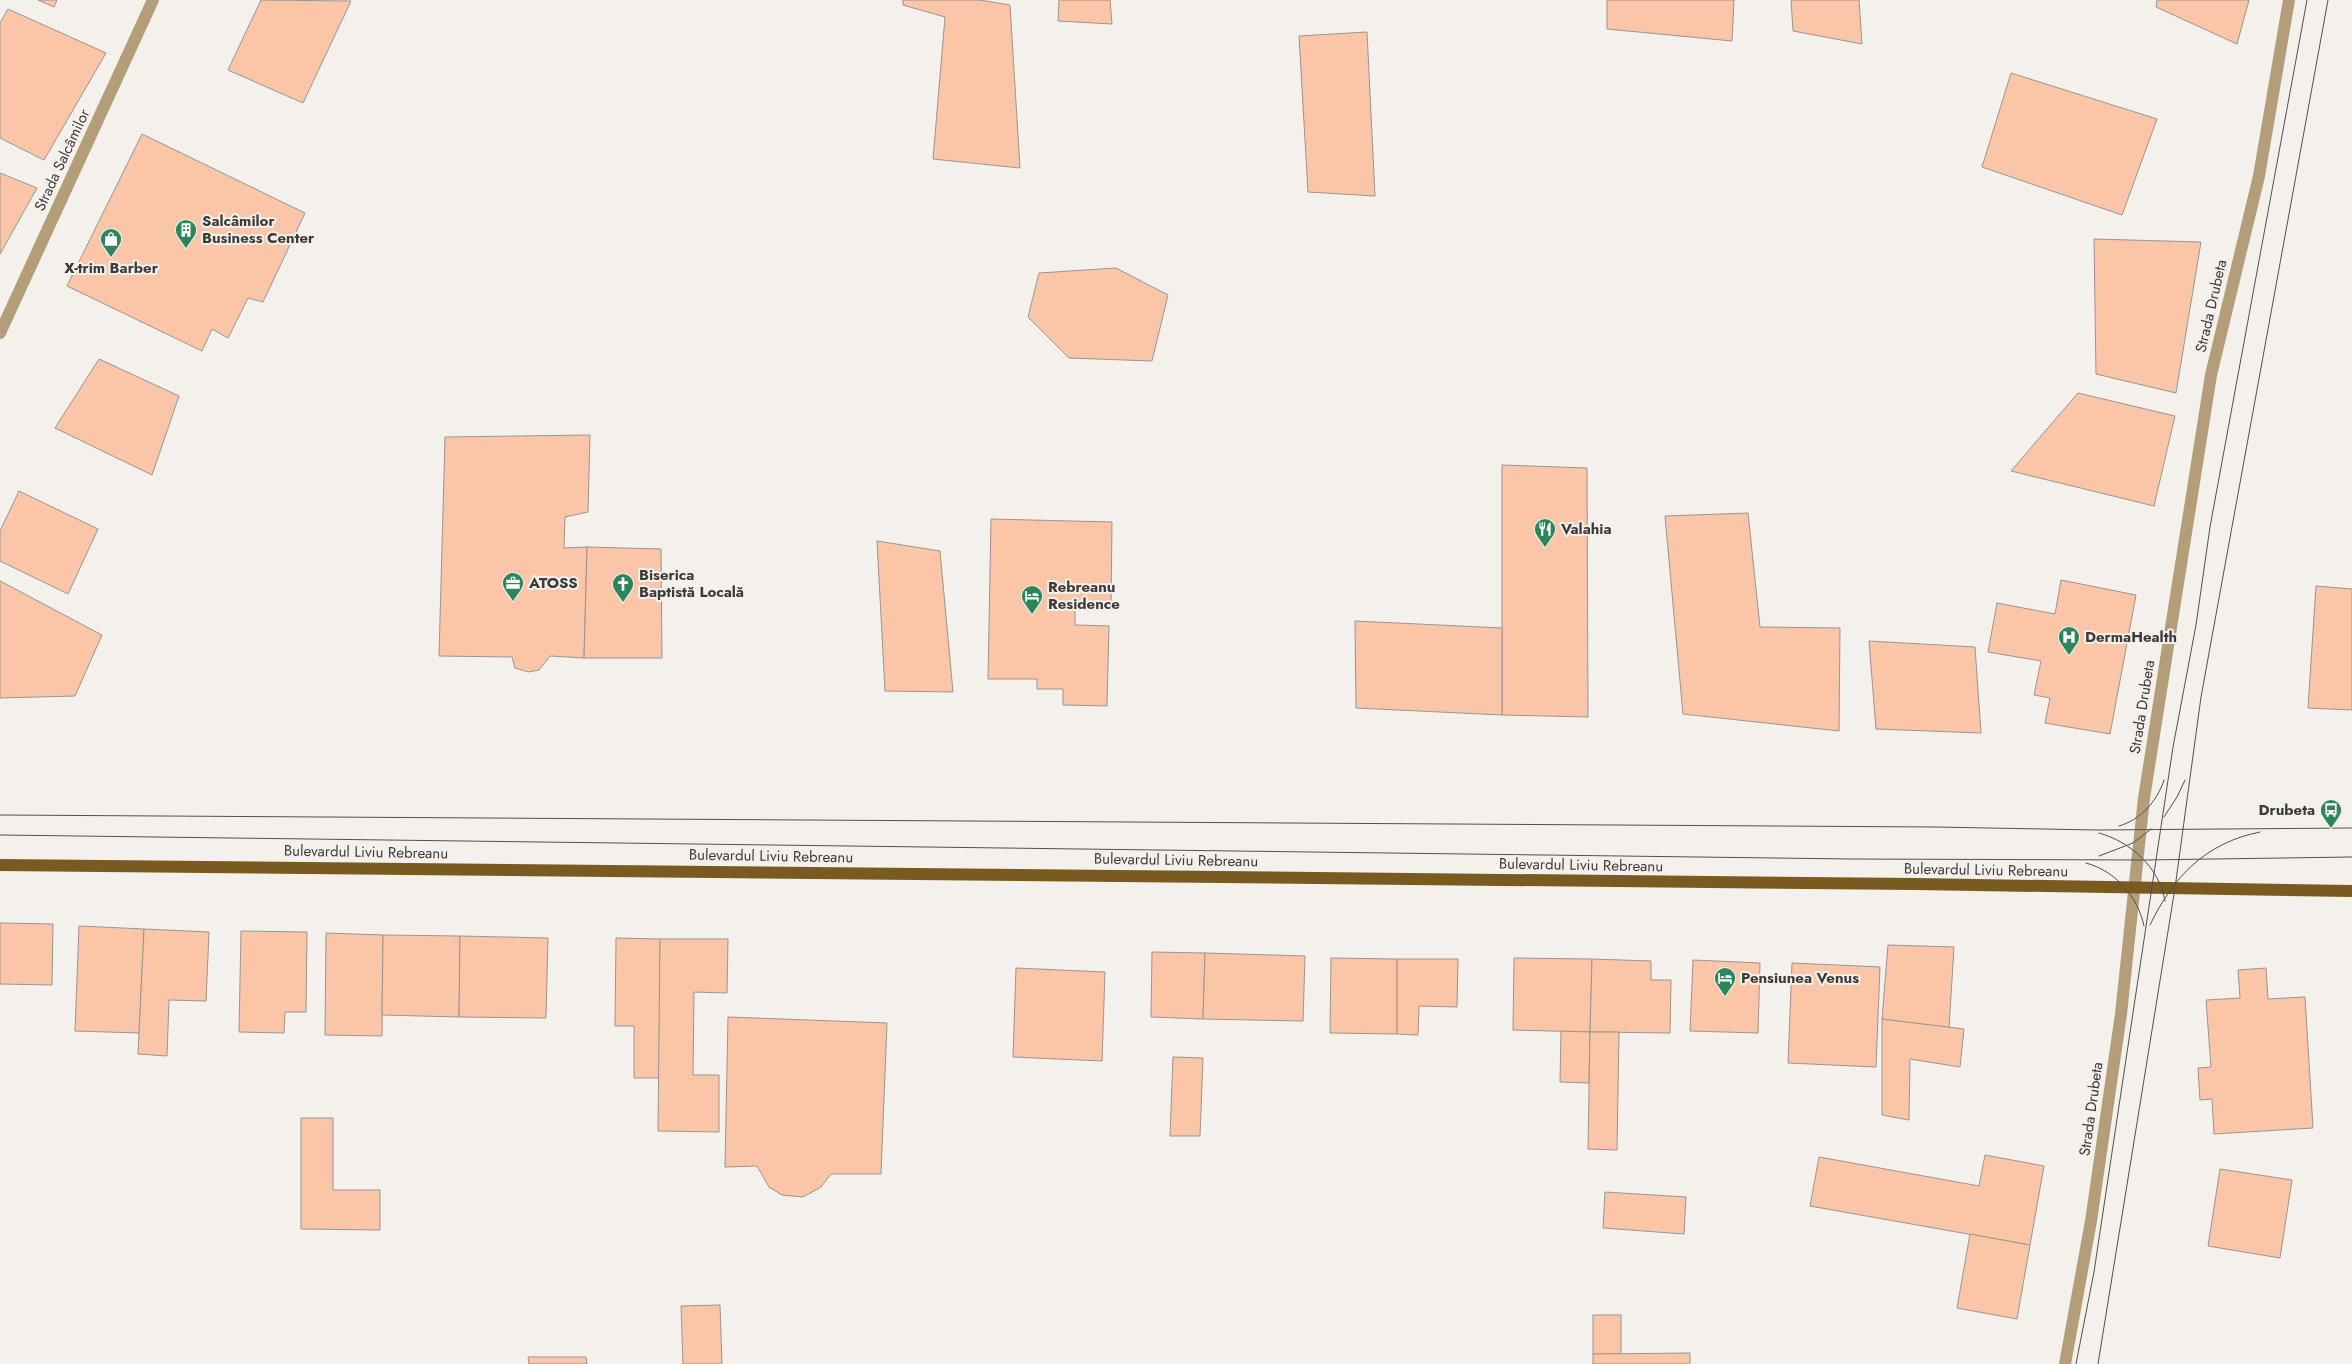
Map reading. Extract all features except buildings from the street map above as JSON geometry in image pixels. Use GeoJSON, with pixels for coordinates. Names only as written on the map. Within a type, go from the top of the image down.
{"type":"FeatureCollection","features":[{"type":"Feature","properties":{"kind":"main road","name":"Bulevardul Liviu Rebreanu"},"geometry":{"type":"LineString","coordinates":[[0,865],[1916,884],[2352,891]]}},
{"type":"Feature","properties":{"kind":"street","name":"Strada Salcâmilor"},"geometry":{"type":"LineString","coordinates":[[0,333],[153,0]]}},
{"type":"Feature","properties":{"kind":"street","name":"Strada Drubeta"},"geometry":{"type":"LineString","coordinates":[[2065,1364],[2091,1221],[2121,1014],[2144,798],[2211,375],[2259,176],[2289,0]]}},
{"type":"Feature","properties":{"kind":"tram line"},"geometry":{"type":"LineString","coordinates":[[2076,1364],[2094,1272],[2173,747],[2196,625],[2210,527],[2307,0]]}},
{"type":"Feature","properties":{"kind":"tram line"},"geometry":{"type":"LineString","coordinates":[[2098,1364],[2175,888],[2201,697],[2328,0]]}},
{"type":"Feature","properties":{"kind":"tram line"},"geometry":{"type":"LineString","coordinates":[[2119,826],[2141,815],[2147,809],[2157,796],[2164,780]]}},
{"type":"Feature","properties":{"kind":"tram line"},"geometry":{"type":"LineString","coordinates":[[2164,817],[2185,780]]}},
{"type":"Feature","properties":{"kind":"tram line"},"geometry":{"type":"LineString","coordinates":[[0,815],[1935,827],[2097,830],[2352,828]]}},
{"type":"Feature","properties":{"kind":"tram line"},"geometry":{"type":"LineString","coordinates":[[2099,856],[2133,843],[2151,829]]}},
{"type":"Feature","properties":{"kind":"tram line"},"geometry":{"type":"LineString","coordinates":[[2150,925],[2169,892],[2180,877],[2193,865],[2223,844],[2260,832]]}},
{"type":"Feature","properties":{"kind":"tram line"},"geometry":{"type":"LineString","coordinates":[[2099,833],[2122,843],[2142,858],[2157,877],[2165,901]]}},
{"type":"Feature","properties":{"kind":"tram line"},"geometry":{"type":"LineString","coordinates":[[0,835],[1851,859],[2144,860],[2352,857]]}},
{"type":"Feature","properties":{"kind":"tram line"},"geometry":{"type":"LineString","coordinates":[[2086,863],[2107,872],[2124,887],[2137,905],[2144,926]]}},
{"type":"Feature","properties":{"kind":"place","name":"Salcâmilor Business Center"},"geometry":{"type":"Point","coordinates":[186,249]}},
{"type":"Feature","properties":{"kind":"place","name":"X-trim Barber"},"geometry":{"type":"Point","coordinates":[111,258]}},
{"type":"Feature","properties":{"kind":"place","name":"Valahia"},"geometry":{"type":"Point","coordinates":[1545,548]}},
{"type":"Feature","properties":{"kind":"place","name":"ATOSS"},"geometry":{"type":"Point","coordinates":[513,602]}},
{"type":"Feature","properties":{"kind":"place","name":"Biserica Baptistă Locală"},"geometry":{"type":"Point","coordinates":[623,603]}},
{"type":"Feature","properties":{"kind":"place","name":"Rebreanu Residence"},"geometry":{"type":"Point","coordinates":[1032,615]}},
{"type":"Feature","properties":{"kind":"place","name":"DermaHealth"},"geometry":{"type":"Point","coordinates":[2069,656]}},
{"type":"Feature","properties":{"kind":"place","name":"Drubeta"},"geometry":{"type":"Point","coordinates":[2331,829]}},
{"type":"Feature","properties":{"kind":"place","name":"Pensiunea Venus"},"geometry":{"type":"Point","coordinates":[1725,997]}}]}
